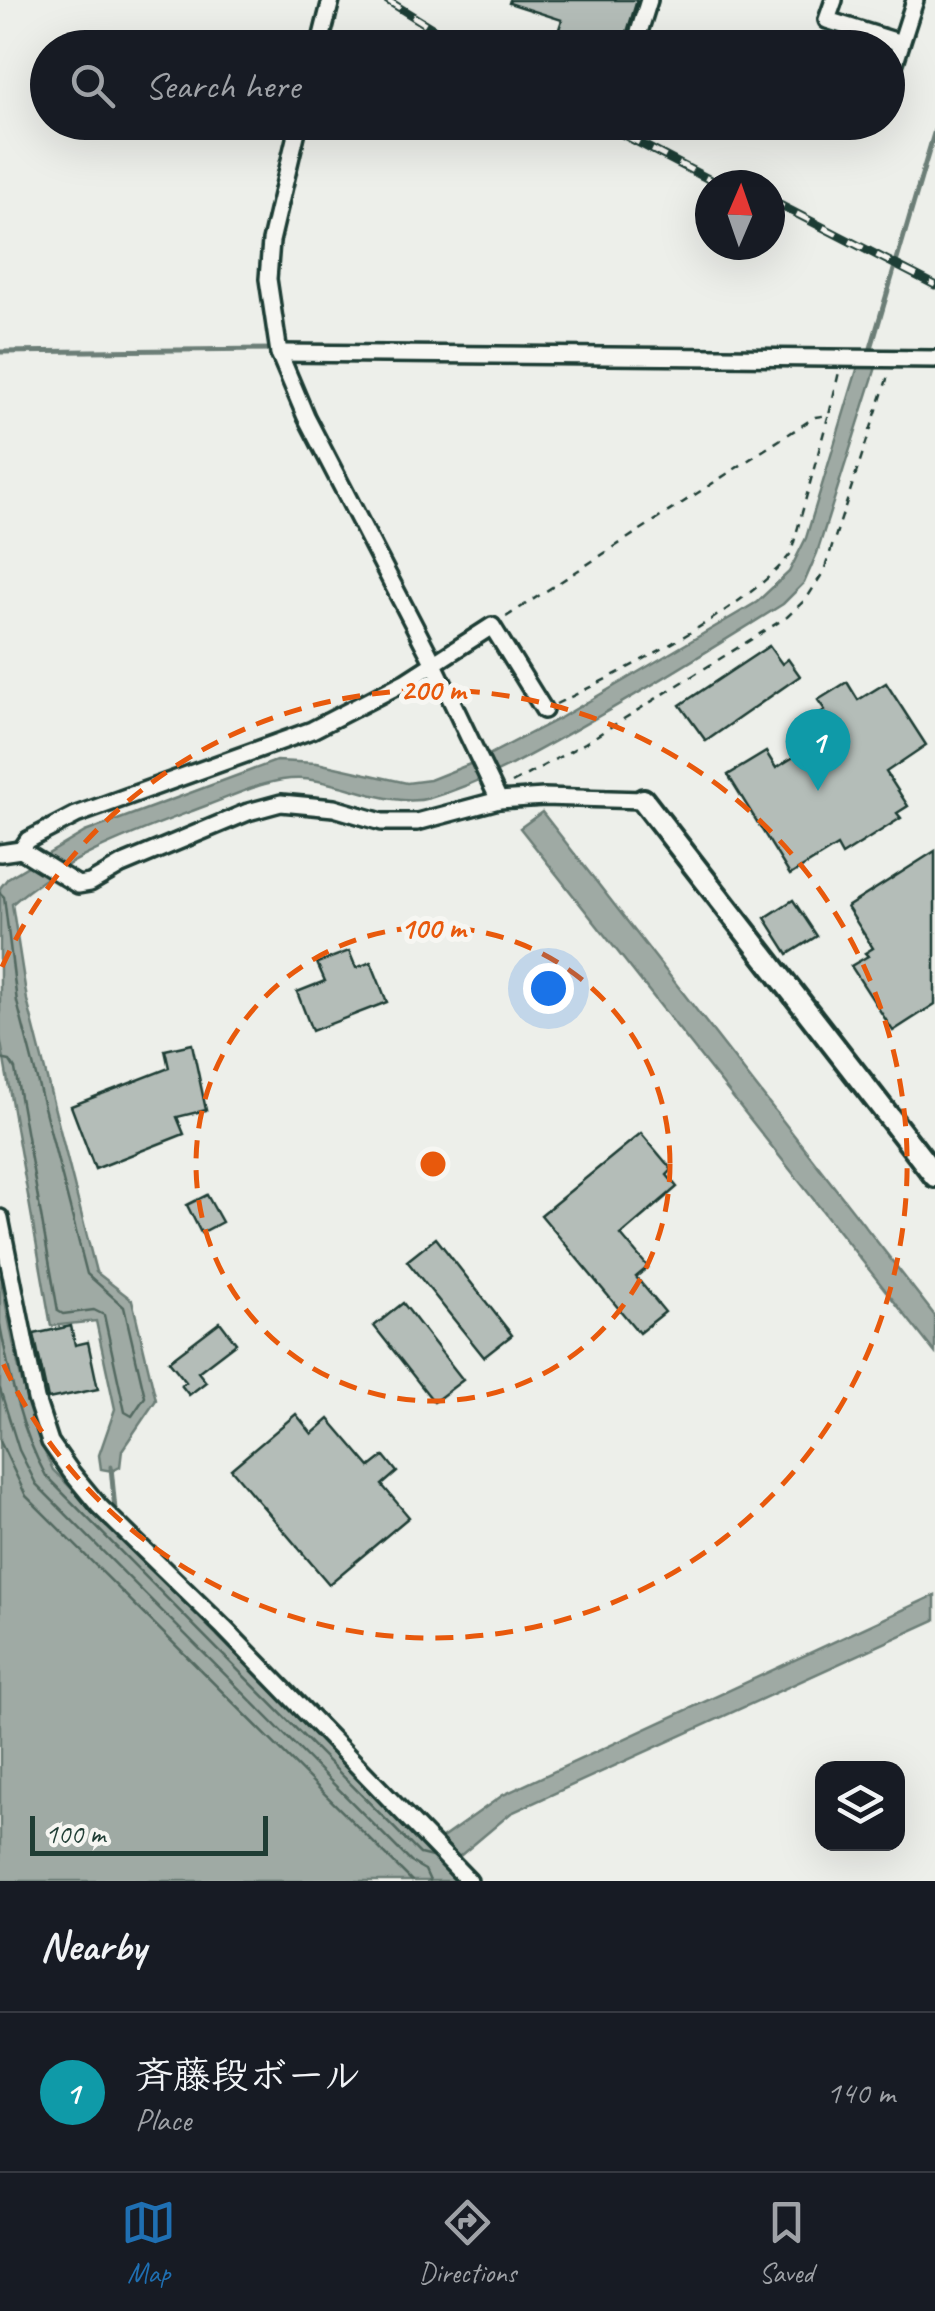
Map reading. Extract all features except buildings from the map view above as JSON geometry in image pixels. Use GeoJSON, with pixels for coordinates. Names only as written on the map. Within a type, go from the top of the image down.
{"type":"FeatureCollection","features":[{"type":"Feature","properties":{"kind":"street"},"geometry":{"type":"LineString","coordinates":[[322,30],[330,0]]}},
{"type":"Feature","properties":{"kind":"street"},"geometry":{"type":"LineString","coordinates":[[640,30],[649,0]]}},
{"type":"Feature","properties":{"kind":"street"},"geometry":{"type":"LineString","coordinates":[[834,0],[828,20],[860,30]]}},
{"type":"Feature","properties":{"kind":"street"},"geometry":{"type":"LineString","coordinates":[[905,31],[915,0]]}},
{"type":"Feature","properties":{"kind":"street"},"geometry":{"type":"LineString","coordinates":[[296,140],[271,241],[268,280],[280,353],[306,417],[496,791]]}},
{"type":"Feature","properties":{"kind":"street"},"geometry":{"type":"LineString","coordinates":[[280,353],[935,360]]}},
{"type":"Feature","properties":{"kind":"street"},"geometry":{"type":"LineString","coordinates":[[544,710],[492,626],[405,682],[312,730],[76,815],[28,840],[15,853],[78,885],[248,812],[282,803],[334,808],[382,822],[417,822],[496,791],[544,797],[643,800],[935,1176]]}},
{"type":"Feature","properties":{"kind":"street"},"geometry":{"type":"LineString","coordinates":[[0,1218],[36,1399],[50,1442],[99,1506],[224,1628],[469,1881]]}},
{"type":"Feature","properties":{"kind":"path"},"geometry":{"type":"LineString","coordinates":[[544,710],[690,630],[779,570],[791,553],[846,358]]}},
{"type":"Feature","properties":{"kind":"path"},"geometry":{"type":"LineString","coordinates":[[496,791],[584,743],[787,617],[807,598],[824,571],[891,358]]}},
{"type":"Feature","properties":{"kind":"path"},"geometry":{"type":"LineString","coordinates":[[492,626],[815,417],[828,416]]}},
{"type":"Feature","properties":{"kind":"water"},"geometry":{"type":"Polygon","coordinates":[[[859,363],[877,364],[817,553],[804,583],[783,604],[666,677],[473,783],[430,798],[400,800],[303,779],[267,783],[105,846],[57,872],[12,904],[27,1000],[96,1272],[132,1300],[156,1400],[122,1450],[120,1467],[112,1471],[101,1469],[99,1455],[115,1409],[96,1321],[51,1326],[0,1037],[0,888],[8,878],[85,832],[276,761],[317,763],[407,783],[430,780],[475,762],[562,717],[757,602],[789,572],[806,538],[859,363]]]}},
{"type":"Feature","properties":{"kind":"water"},"geometry":{"type":"Polygon","coordinates":[[[542,812],[935,1316],[935,1353],[520,828],[542,812]]]}},
{"type":"Feature","properties":{"kind":"water"},"geometry":{"type":"Polygon","coordinates":[[[0,1274],[26,1398],[53,1470],[428,1848],[503,1795],[935,1595],[935,1620],[511,1813],[448,1866],[461,1881],[0,1881],[0,1274]]]}},
{"type":"Feature","properties":{"kind":"waterway"},"geometry":{"type":"LineString","coordinates":[[869,355],[935,130]]}},
{"type":"Feature","properties":{"kind":"waterway"},"geometry":{"type":"LineString","coordinates":[[438,347],[717,350]]}},
{"type":"Feature","properties":{"kind":"waterway"},"geometry":{"type":"LineString","coordinates":[[0,352],[277,349]]}},
{"type":"Feature","properties":{"kind":"waterway"},"geometry":{"type":"LineString","coordinates":[[107,1526],[115,1510],[111,1467]]}},
{"type":"Feature","properties":{"kind":"railway"},"geometry":{"type":"LineString","coordinates":[[387,0],[435,30]]}},
{"type":"Feature","properties":{"kind":"railway"},"geometry":{"type":"LineString","coordinates":[[634,140],[695,172]]}},
{"type":"Feature","properties":{"kind":"railway"},"geometry":{"type":"LineString","coordinates":[[785,208],[935,285]]}},
{"type":"Feature","properties":{"kind":"place","name":"斉藤段ボール"},"geometry":{"type":"Point","coordinates":[818,791]}}]}
